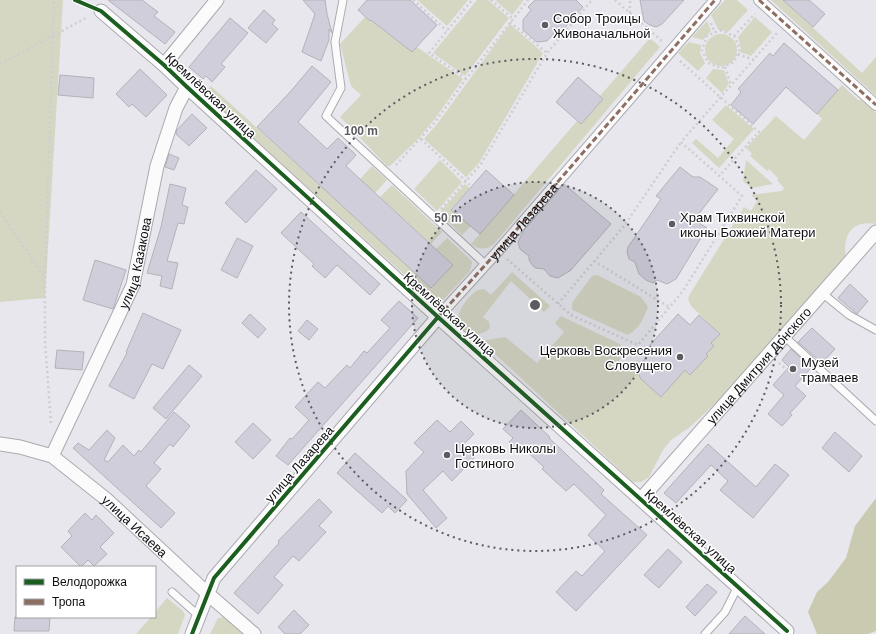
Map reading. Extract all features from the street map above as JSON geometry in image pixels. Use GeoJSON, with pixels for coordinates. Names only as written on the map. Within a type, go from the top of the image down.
{"type":"FeatureCollection","features":[{"type":"Feature","properties":{"kind":"street"},"geometry":{"type":"LineString","coordinates":[[164,65],[217,0]]}},
{"type":"Feature","properties":{"kind":"street","name":"улица Лазарева"},"geometry":{"type":"LineString","coordinates":[[192,634],[214,578],[438,317],[486,265],[715,0]]}},
{"type":"Feature","properties":{"kind":"street"},"geometry":{"type":"LineString","coordinates":[[761,2],[876,105]]}},
{"type":"Feature","properties":{"kind":"street","name":"Кремлёвская улица"},"geometry":{"type":"LineString","coordinates":[[101,11],[164,65],[438,317],[787,631]]}},
{"type":"Feature","properties":{"kind":"street","name":"улица Казакова"},"geometry":{"type":"LineString","coordinates":[[52,456],[133,285],[157,166],[176,108],[187,87]]}},
{"type":"Feature","properties":{"kind":"street","name":"улица Дмитрия Донского"},"geometry":{"type":"LineString","coordinates":[[641,499],[876,232]]}},
{"type":"Feature","properties":{"kind":"street","name":"улица Исаева"},"geometry":{"type":"LineString","coordinates":[[0,444],[20,447],[52,456],[106,499],[208,594],[254,634]]}},
{"type":"Feature","properties":{"kind":"lane"},"geometry":{"type":"LineString","coordinates":[[343,0],[335,42],[341,88],[326,116],[486,265]]}},
{"type":"Feature","properties":{"kind":"lane"},"geometry":{"type":"LineString","coordinates":[[822,293],[849,315],[876,330]]}},
{"type":"Feature","properties":{"kind":"lane"},"geometry":{"type":"LineString","coordinates":[[784,336],[876,421]]}},
{"type":"Feature","properties":{"kind":"lane"},"geometry":{"type":"LineString","coordinates":[[705,634],[725,612],[738,586]]}},
{"type":"Feature","properties":{"kind":"lane"},"geometry":{"type":"LineString","coordinates":[[172,592],[199,616]]}},
{"type":"Feature","properties":{"kind":"path"},"geometry":{"type":"LineString","coordinates":[[51,426],[46,342],[45,278],[54,0]]}},
{"type":"Feature","properties":{"kind":"path"},"geometry":{"type":"LineString","coordinates":[[414,0],[447,31]]}},
{"type":"Feature","properties":{"kind":"path"},"geometry":{"type":"LineString","coordinates":[[466,79],[429,53],[472,0]]}},
{"type":"Feature","properties":{"kind":"path"},"geometry":{"type":"LineString","coordinates":[[491,0],[512,18]]}},
{"type":"Feature","properties":{"kind":"path"},"geometry":{"type":"LineString","coordinates":[[388,173],[435,122],[512,18],[528,0]]}},
{"type":"Feature","properties":{"kind":"path"},"geometry":{"type":"LineString","coordinates":[[434,217],[481,164],[546,53],[592,0]]}},
{"type":"Feature","properties":{"kind":"path"},"geometry":{"type":"LineString","coordinates":[[615,0],[759,132],[719,176]]}},
{"type":"Feature","properties":{"kind":"path"},"geometry":{"type":"LineString","coordinates":[[630,0],[630,14]]}},
{"type":"Feature","properties":{"kind":"path"},"geometry":{"type":"LineString","coordinates":[[734,36],[761,2]]}},
{"type":"Feature","properties":{"kind":"path"},"geometry":{"type":"LineString","coordinates":[[0,64],[52,35],[101,11]]}},
{"type":"Feature","properties":{"kind":"path"},"geometry":{"type":"LineString","coordinates":[[510,22],[546,53]]}},
{"type":"Feature","properties":{"kind":"path"},"geometry":{"type":"LineString","coordinates":[[558,304],[624,226],[681,142],[785,23]]}},
{"type":"Feature","properties":{"kind":"path"},"geometry":{"type":"LineString","coordinates":[[720,30],[734,36],[740,49],[738,54],[734,62],[721,68],[708,63],[702,50],[707,36],[720,30]]}},
{"type":"Feature","properties":{"kind":"path"},"geometry":{"type":"LineString","coordinates":[[738,54],[754,60]]}},
{"type":"Feature","properties":{"kind":"path"},"geometry":{"type":"LineString","coordinates":[[725,67],[732,85]]}},
{"type":"Feature","properties":{"kind":"path"},"geometry":{"type":"LineString","coordinates":[[420,139],[472,187]]}},
{"type":"Feature","properties":{"kind":"path"},"geometry":{"type":"LineString","coordinates":[[498,251],[571,315],[638,345],[683,291],[742,196],[681,142]]}},
{"type":"Feature","properties":{"kind":"path"},"geometry":{"type":"LineString","coordinates":[[0,212],[45,278]]}},
{"type":"Feature","properties":{"kind":"path"},"geometry":{"type":"LineString","coordinates":[[594,261],[669,307]]}},
{"type":"Feature","properties":{"kind":"green space"},"geometry":{"type":"Polygon","coordinates":[[[0,0],[63,0],[45,298],[0,302],[0,0]]]}},
{"type":"Feature","properties":{"kind":"green space"},"geometry":{"type":"Polygon","coordinates":[[[417,0],[468,0],[447,26],[417,0]]]}},
{"type":"Feature","properties":{"kind":"green space"},"geometry":{"type":"Polygon","coordinates":[[[477,0],[488,0],[509,18],[465,76],[433,53],[477,0]]]}},
{"type":"Feature","properties":{"kind":"green space"},"geometry":{"type":"Polygon","coordinates":[[[495,0],[524,0],[512,15],[495,0]]]}},
{"type":"Feature","properties":{"kind":"green space"},"geometry":{"type":"Polygon","coordinates":[[[725,0],[737,0],[748,10],[728,32],[718,29],[711,15],[725,0]]]}},
{"type":"Feature","properties":{"kind":"green space"},"geometry":{"type":"Polygon","coordinates":[[[771,0],[783,0],[862,73],[876,57],[876,96],[771,0]]]}},
{"type":"Feature","properties":{"kind":"green space"},"geometry":{"type":"Polygon","coordinates":[[[365,17],[412,52],[417,47],[463,79],[434,120],[417,140],[390,166],[387,166],[340,117],[361,95],[351,86],[340,44],[365,17]]]}},
{"type":"Feature","properties":{"kind":"green space"},"geometry":{"type":"Polygon","coordinates":[[[755,17],[772,32],[751,56],[740,52],[741,49],[738,37],[755,17]]]}},
{"type":"Feature","properties":{"kind":"green space"},"geometry":{"type":"Polygon","coordinates":[[[707,21],[711,31],[703,40],[692,37],[707,21]]]}},
{"type":"Feature","properties":{"kind":"green space"},"geometry":{"type":"Polygon","coordinates":[[[510,24],[543,53],[479,163],[466,177],[424,139],[437,124],[510,24]]]}},
{"type":"Feature","properties":{"kind":"green space"},"geometry":{"type":"Polygon","coordinates":[[[721,34],[732,39],[737,50],[732,61],[721,66],[710,61],[705,50],[710,39],[721,34]]]}},
{"type":"Feature","properties":{"kind":"green space"},"geometry":{"type":"Polygon","coordinates":[[[650,38],[660,47],[494,244],[482,248],[471,244],[577,121],[581,124],[603,99],[600,96],[650,38]]]}},
{"type":"Feature","properties":{"kind":"green space"},"geometry":{"type":"Polygon","coordinates":[[[689,42],[701,45],[700,53],[705,63],[698,71],[678,53],[689,42]]]}},
{"type":"Feature","properties":{"kind":"green space"},"geometry":{"type":"Polygon","coordinates":[[[713,69],[724,70],[729,84],[722,93],[706,78],[713,69]]]}},
{"type":"Feature","properties":{"kind":"green space"},"geometry":{"type":"Polygon","coordinates":[[[842,85],[858,100],[861,100],[876,113],[876,224],[861,224],[850,231],[846,242],[846,258],[722,397],[690,427],[671,440],[663,450],[649,477],[641,482],[633,482],[481,341],[505,337],[537,363],[564,332],[555,323],[561,316],[620,344],[622,354],[618,368],[624,370],[637,360],[645,366],[639,375],[641,379],[661,397],[685,370],[690,375],[707,356],[706,354],[714,346],[711,343],[720,334],[691,306],[688,299],[690,294],[744,207],[751,211],[757,201],[751,195],[782,191],[784,188],[777,180],[778,178],[769,169],[767,171],[750,156],[752,154],[746,148],[776,116],[804,140],[822,119],[817,114],[842,85]]]}},
{"type":"Feature","properties":{"kind":"green space"},"geometry":{"type":"Polygon","coordinates":[[[211,86],[431,287],[453,265],[436,249],[447,238],[471,260],[472,263],[470,271],[444,299],[436,301],[430,298],[209,98],[205,93],[211,86]]]}},
{"type":"Feature","properties":{"kind":"green space"},"geometry":{"type":"Polygon","coordinates":[[[726,105],[754,129],[719,168],[692,143],[696,139],[718,158],[734,139],[712,120],[726,105]]]}},
{"type":"Feature","properties":{"kind":"green space"},"geometry":{"type":"Polygon","coordinates":[[[440,160],[462,182],[437,211],[414,189],[440,160]]]}},
{"type":"Feature","properties":{"kind":"green space"},"geometry":{"type":"Polygon","coordinates":[[[746,160],[773,184],[751,188],[743,181],[746,160]]]}},
{"type":"Feature","properties":{"kind":"green space"},"geometry":{"type":"Polygon","coordinates":[[[372,166],[387,180],[375,193],[360,179],[372,166]]]}},
{"type":"Feature","properties":{"kind":"green space"},"geometry":{"type":"Polygon","coordinates":[[[465,184],[470,188],[451,209],[471,226],[462,235],[439,213],[465,184]]]}},
{"type":"Feature","properties":{"kind":"green space"},"geometry":{"type":"Polygon","coordinates":[[[392,185],[442,232],[431,244],[380,197],[392,185]]]}},
{"type":"Feature","properties":{"kind":"green space"},"geometry":{"type":"Polygon","coordinates":[[[512,272],[550,306],[544,312],[511,281],[483,317],[489,322],[490,328],[479,334],[470,334],[463,330],[458,321],[460,311],[470,296],[478,290],[484,289],[491,295],[512,272]]]}},
{"type":"Feature","properties":{"kind":"green space"},"geometry":{"type":"Polygon","coordinates":[[[597,275],[641,297],[648,307],[638,326],[628,335],[572,310],[572,303],[592,276],[597,275]]]}},
{"type":"Feature","properties":{"kind":"green space"},"geometry":{"type":"Polygon","coordinates":[[[876,498],[876,631],[868,634],[817,634],[808,612],[817,592],[828,582],[846,558],[855,526],[876,498]]]}},
{"type":"Feature","properties":{"kind":"green space"},"geometry":{"type":"Polygon","coordinates":[[[167,598],[183,611],[185,615],[178,634],[136,634],[150,618],[156,618],[156,611],[167,598]]]}},
{"type":"Feature","properties":{"kind":"green space"},"geometry":{"type":"Polygon","coordinates":[[[226,617],[245,634],[210,634],[218,618],[226,617]]]}},
{"type":"Feature","properties":{"kind":"building"},"geometry":{"type":"Polygon","coordinates":[[[108,0],[142,0],[158,12],[154,16],[175,32],[165,44],[108,0]]]}},
{"type":"Feature","properties":{"kind":"building"},"geometry":{"type":"Polygon","coordinates":[[[303,0],[325,0],[332,33],[329,29],[329,40],[321,61],[302,52],[315,14],[303,0]]]}},
{"type":"Feature","properties":{"kind":"building"},"geometry":{"type":"Polygon","coordinates":[[[367,0],[410,0],[437,25],[412,52],[371,20],[370,21],[358,10],[367,0]]]}},
{"type":"Feature","properties":{"kind":"building","name":"Собор Троицы Живоначальной"},"geometry":{"type":"Polygon","coordinates":[[[535,0],[576,0],[583,7],[559,34],[556,31],[547,41],[537,42],[523,30],[523,20],[531,10],[528,7],[535,0]]]}},
{"type":"Feature","properties":{"kind":"building"},"geometry":{"type":"Polygon","coordinates":[[[640,0],[684,0],[662,24],[656,27],[644,21],[640,0]]]}},
{"type":"Feature","properties":{"kind":"building"},"geometry":{"type":"Polygon","coordinates":[[[783,0],[809,0],[825,14],[813,27],[783,0]]]}},
{"type":"Feature","properties":{"kind":"building"},"geometry":{"type":"Polygon","coordinates":[[[264,10],[275,20],[272,24],[278,29],[266,43],[248,28],[264,10]]]}},
{"type":"Feature","properties":{"kind":"building"},"geometry":{"type":"Polygon","coordinates":[[[230,18],[248,33],[221,64],[225,67],[212,82],[206,76],[203,79],[189,67],[230,18]]]}},
{"type":"Feature","properties":{"kind":"building"},"geometry":{"type":"Polygon","coordinates":[[[784,43],[838,90],[817,114],[786,87],[753,124],[731,105],[741,92],[738,89],[770,53],[773,56],[784,43]]]}},
{"type":"Feature","properties":{"kind":"building"},"geometry":{"type":"Polygon","coordinates":[[[312,66],[331,82],[298,122],[327,149],[338,138],[356,155],[346,166],[453,265],[431,288],[257,127],[312,66]]]}},
{"type":"Feature","properties":{"kind":"building"},"geometry":{"type":"Polygon","coordinates":[[[140,69],[167,95],[146,117],[132,104],[129,107],[116,94],[140,69]]]}},
{"type":"Feature","properties":{"kind":"building"},"geometry":{"type":"Polygon","coordinates":[[[60,75],[94,78],[93,98],[58,95],[60,75]]]}},
{"type":"Feature","properties":{"kind":"building"},"geometry":{"type":"Polygon","coordinates":[[[578,77],[603,99],[581,124],[556,102],[578,77]]]}},
{"type":"Feature","properties":{"kind":"building"},"geometry":{"type":"Polygon","coordinates":[[[192,114],[207,128],[189,146],[176,134],[177,130],[192,114]]]}},
{"type":"Feature","properties":{"kind":"building"},"geometry":{"type":"Polygon","coordinates":[[[169,154],[179,158],[174,170],[165,167],[169,154]]]}},
{"type":"Feature","properties":{"kind":"building","name":"Храм Тихвинской иконы Божией Матери"},"geometry":{"type":"Polygon","coordinates":[[[680,167],[693,177],[700,177],[718,189],[694,220],[707,228],[676,279],[667,284],[657,280],[653,283],[646,280],[639,274],[635,262],[629,259],[627,252],[628,247],[661,199],[656,196],[680,167]]]}},
{"type":"Feature","properties":{"kind":"building"},"geometry":{"type":"Polygon","coordinates":[[[256,170],[277,189],[246,223],[225,203],[256,170]]]}},
{"type":"Feature","properties":{"kind":"building"},"geometry":{"type":"Polygon","coordinates":[[[486,170],[514,195],[480,234],[451,210],[486,170]]]}},
{"type":"Feature","properties":{"kind":"building"},"geometry":{"type":"Polygon","coordinates":[[[170,184],[186,188],[182,205],[188,207],[184,224],[178,223],[167,261],[178,263],[172,289],[160,286],[162,276],[147,273],[161,227],[170,184]]]}},
{"type":"Feature","properties":{"kind":"building"},"geometry":{"type":"Polygon","coordinates":[[[564,184],[611,224],[571,270],[558,278],[550,276],[544,269],[533,266],[529,260],[529,256],[520,249],[518,242],[524,230],[564,184]]]}},
{"type":"Feature","properties":{"kind":"building"},"geometry":{"type":"Polygon","coordinates":[[[301,212],[380,284],[370,295],[337,265],[325,278],[312,266],[314,264],[281,233],[301,212]]]}},
{"type":"Feature","properties":{"kind":"building"},"geometry":{"type":"Polygon","coordinates":[[[237,238],[253,246],[237,278],[221,270],[237,238]]]}},
{"type":"Feature","properties":{"kind":"building"},"geometry":{"type":"Polygon","coordinates":[[[95,260],[126,270],[113,309],[83,300],[95,260]]]}},
{"type":"Feature","properties":{"kind":"building"},"geometry":{"type":"Polygon","coordinates":[[[850,284],[868,301],[857,314],[838,298],[850,284]]]}},
{"type":"Feature","properties":{"kind":"building"},"geometry":{"type":"Polygon","coordinates":[[[399,301],[418,318],[288,465],[276,456],[290,438],[292,439],[309,420],[295,407],[318,382],[325,388],[347,365],[350,368],[364,351],[367,353],[390,328],[381,320],[399,301]]]}},
{"type":"Feature","properties":{"kind":"building"},"geometry":{"type":"Polygon","coordinates":[[[143,313],[181,330],[163,369],[152,364],[134,399],[109,386],[127,353],[126,352],[143,313]]]}},
{"type":"Feature","properties":{"kind":"building"},"geometry":{"type":"Polygon","coordinates":[[[250,314],[266,329],[258,338],[242,323],[250,314]]]}},
{"type":"Feature","properties":{"kind":"building","name":"Церковь Воскресения Словущего"},"geometry":{"type":"Polygon","coordinates":[[[678,314],[690,325],[699,315],[720,334],[711,343],[714,346],[706,354],[708,356],[690,375],[685,370],[661,397],[641,379],[639,375],[643,361],[651,353],[650,345],[678,314]]]}},
{"type":"Feature","properties":{"kind":"building"},"geometry":{"type":"Polygon","coordinates":[[[307,320],[318,329],[309,340],[298,331],[307,320]]]}},
{"type":"Feature","properties":{"kind":"building"},"geometry":{"type":"Polygon","coordinates":[[[812,328],[835,349],[822,363],[798,342],[812,328]]]}},
{"type":"Feature","properties":{"kind":"building"},"geometry":{"type":"Polygon","coordinates":[[[791,349],[811,368],[795,386],[806,396],[790,413],[792,415],[782,426],[768,414],[784,395],[773,385],[789,367],[782,360],[791,349]]]}},
{"type":"Feature","properties":{"kind":"building"},"geometry":{"type":"Polygon","coordinates":[[[57,350],[84,352],[82,370],[55,368],[57,350]]]}},
{"type":"Feature","properties":{"kind":"building"},"geometry":{"type":"Polygon","coordinates":[[[189,365],[202,376],[166,419],[153,408],[189,365]]]}},
{"type":"Feature","properties":{"kind":"building"},"geometry":{"type":"Polygon","coordinates":[[[521,410],[604,490],[601,494],[647,535],[576,611],[556,592],[576,571],[582,576],[605,551],[588,535],[606,515],[574,484],[566,491],[542,469],[544,467],[522,447],[518,450],[509,442],[513,438],[503,429],[521,410]]]}},
{"type":"Feature","properties":{"kind":"building"},"geometry":{"type":"Polygon","coordinates":[[[174,412],[190,426],[173,447],[170,444],[154,463],[161,469],[146,486],[175,513],[161,528],[73,448],[78,443],[89,450],[107,430],[115,438],[104,460],[108,462],[123,445],[134,456],[139,450],[141,452],[174,412]]]}},
{"type":"Feature","properties":{"kind":"building","name":"Церковь Николы Гостиного"},"geometry":{"type":"Polygon","coordinates":[[[437,420],[450,432],[461,421],[474,434],[463,445],[475,457],[452,481],[443,471],[423,490],[447,518],[436,528],[407,494],[406,471],[424,452],[414,443],[437,420]]]}},
{"type":"Feature","properties":{"kind":"building"},"geometry":{"type":"Polygon","coordinates":[[[253,423],[271,440],[253,459],[235,442],[253,423]]]}},
{"type":"Feature","properties":{"kind":"building"},"geometry":{"type":"Polygon","coordinates":[[[835,432],[862,456],[849,472],[822,448],[835,432]]]}},
{"type":"Feature","properties":{"kind":"building"},"geometry":{"type":"Polygon","coordinates":[[[708,444],[756,487],[775,464],[789,475],[753,518],[720,490],[728,481],[711,465],[676,503],[664,493],[708,444]]]}},
{"type":"Feature","properties":{"kind":"building"},"geometry":{"type":"Polygon","coordinates":[[[355,453],[407,500],[395,513],[388,506],[382,513],[337,473],[355,453]]]}},
{"type":"Feature","properties":{"kind":"building"},"geometry":{"type":"Polygon","coordinates":[[[319,499],[332,512],[319,526],[326,532],[299,561],[293,556],[274,577],[283,585],[258,614],[234,593],[279,543],[278,541],[319,499]]]}},
{"type":"Feature","properties":{"kind":"building"},"geometry":{"type":"Polygon","coordinates":[[[85,513],[92,520],[96,515],[114,533],[100,547],[107,554],[94,566],[88,560],[80,566],[61,547],[72,536],[68,531],[85,513]]]}},
{"type":"Feature","properties":{"kind":"building"},"geometry":{"type":"Polygon","coordinates":[[[668,549],[682,562],[659,588],[644,575],[668,549]]]}},
{"type":"Feature","properties":{"kind":"building"},"geometry":{"type":"Polygon","coordinates":[[[707,584],[717,592],[695,616],[686,607],[707,584]]]}},
{"type":"Feature","properties":{"kind":"building"},"geometry":{"type":"Polygon","coordinates":[[[294,610],[309,625],[300,634],[285,634],[278,627],[294,610]]]}},
{"type":"Feature","properties":{"kind":"building"},"geometry":{"type":"Polygon","coordinates":[[[745,616],[765,634],[729,634],[745,616]]]}},
{"type":"Feature","properties":{"kind":"building"},"geometry":{"type":"Polygon","coordinates":[[[15,617],[50,618],[49,631],[14,631],[15,617]]]}},
{"type":"Feature","properties":{"kind":"marked path"},"geometry":{"type":"LineString","coordinates":[[438,317],[498,251],[715,0]]}},
{"type":"Feature","properties":{"kind":"marked path"},"geometry":{"type":"LineString","coordinates":[[759,0],[876,105]]}},
{"type":"Feature","properties":{"kind":"cycle path"},"geometry":{"type":"LineString","coordinates":[[75,0],[101,11],[164,65],[438,317],[787,631]]}},
{"type":"Feature","properties":{"kind":"cycle path"},"geometry":{"type":"LineString","coordinates":[[192,634],[214,578],[438,317]]}},
{"type":"Feature","properties":{"kind":"place","name":"Собор Троицы Живоначальной"},"geometry":{"type":"Point","coordinates":[545,25]}},
{"type":"Feature","properties":{"kind":"place","name":"Храм Тихвинской иконы Божией Матери"},"geometry":{"type":"Point","coordinates":[672,224]}},
{"type":"Feature","properties":{"kind":"place","name":"Церковь Воскресения Словущего"},"geometry":{"type":"Point","coordinates":[680,357]}},
{"type":"Feature","properties":{"kind":"place","name":"Музей трамваев"},"geometry":{"type":"Point","coordinates":[793,369]}},
{"type":"Feature","properties":{"kind":"place","name":"Церковь Николы Гостиного"},"geometry":{"type":"Point","coordinates":[447,455]}}]}
